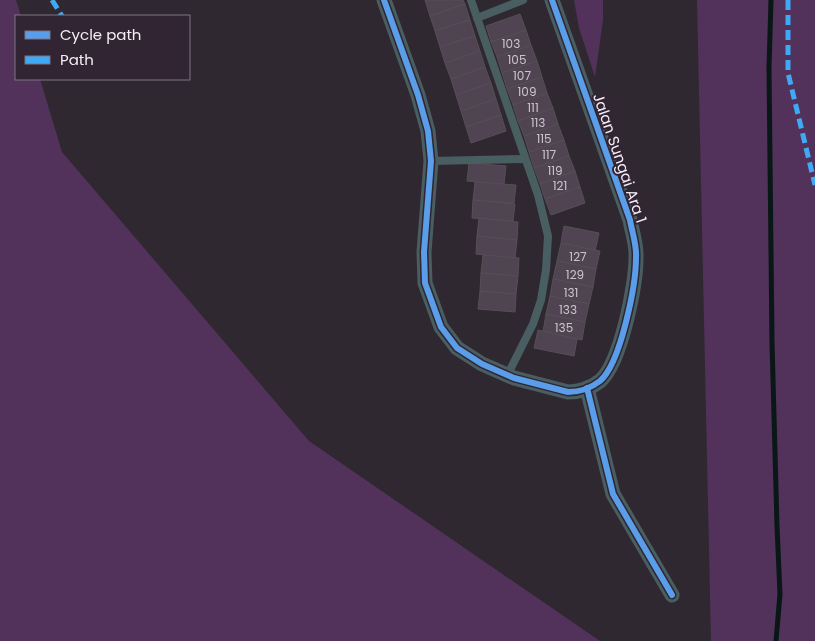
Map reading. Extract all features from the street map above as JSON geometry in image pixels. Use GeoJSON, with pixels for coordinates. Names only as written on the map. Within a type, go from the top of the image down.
{"type":"FeatureCollection","features":[{"type":"Feature","properties":{"kind":"street"},"geometry":{"type":"LineString","coordinates":[[384,0],[418,95],[428,131],[431,162],[424,252],[424,283],[441,327],[457,348],[482,364],[507,376],[568,392],[587,388],[613,494],[672,595]]}},
{"type":"Feature","properties":{"kind":"street","name":"Jalan Sungai Ara 1"},"geometry":{"type":"LineString","coordinates":[[552,0],[630,220],[636,256],[631,300],[616,354],[603,378],[587,388]]}},
{"type":"Feature","properties":{"kind":"lane"},"geometry":{"type":"LineString","coordinates":[[470,0],[538,195],[548,236],[546,270],[541,300],[533,324],[507,376]]}},
{"type":"Feature","properties":{"kind":"lane"},"geometry":{"type":"LineString","coordinates":[[477,18],[523,0]]}},
{"type":"Feature","properties":{"kind":"lane"},"geometry":{"type":"LineString","coordinates":[[431,162],[525,159]]}},
{"type":"Feature","properties":{"kind":"shaded area"},"geometry":{"type":"Polygon","coordinates":[[[0,0],[16,0],[21,15],[15,15],[15,80],[40,80],[62,152],[309,441],[600,641],[0,641],[0,0]]]}},
{"type":"Feature","properties":{"kind":"shaded area"},"geometry":{"type":"Polygon","coordinates":[[[574,0],[603,0],[603,20],[595,77],[579,28],[574,0]]]}},
{"type":"Feature","properties":{"kind":"shaded area"},"geometry":{"type":"Polygon","coordinates":[[[697,0],[815,0],[815,641],[711,641],[697,0]]]}},
{"type":"Feature","properties":{"kind":"building"},"geometry":{"type":"Polygon","coordinates":[[[425,0],[463,0],[465,4],[430,16],[425,0]]]}},
{"type":"Feature","properties":{"kind":"building"},"geometry":{"type":"Polygon","coordinates":[[[465,4],[470,20],[435,31],[430,16],[465,4]]]}},
{"type":"Feature","properties":{"kind":"building"},"geometry":{"type":"Polygon","coordinates":[[[520,14],[526,30],[491,42],[486,26],[520,14]]]}},
{"type":"Feature","properties":{"kind":"building"},"geometry":{"type":"Polygon","coordinates":[[[470,20],[475,36],[440,47],[435,31],[470,20]]]}},
{"type":"Feature","properties":{"kind":"building"},"geometry":{"type":"Polygon","coordinates":[[[526,30],[531,45],[497,57],[491,42],[526,30]]]}},
{"type":"Feature","properties":{"kind":"building"},"geometry":{"type":"Polygon","coordinates":[[[475,36],[480,51],[445,63],[440,47],[475,36]]]}},
{"type":"Feature","properties":{"kind":"building"},"geometry":{"type":"Polygon","coordinates":[[[531,45],[537,61],[502,73],[497,57],[531,45]]]}},
{"type":"Feature","properties":{"kind":"building"},"geometry":{"type":"Polygon","coordinates":[[[480,51],[485,67],[451,79],[445,63],[480,51]]]}},
{"type":"Feature","properties":{"kind":"building"},"geometry":{"type":"Polygon","coordinates":[[[537,61],[542,77],[507,89],[502,73],[537,61]]]}},
{"type":"Feature","properties":{"kind":"building"},"geometry":{"type":"Polygon","coordinates":[[[485,67],[491,83],[456,95],[451,79],[485,67]]]}},
{"type":"Feature","properties":{"kind":"building"},"geometry":{"type":"Polygon","coordinates":[[[542,77],[547,93],[513,105],[507,89],[542,77]]]}},
{"type":"Feature","properties":{"kind":"building"},"geometry":{"type":"Polygon","coordinates":[[[491,83],[496,99],[461,111],[456,95],[491,83]]]}},
{"type":"Feature","properties":{"kind":"building"},"geometry":{"type":"Polygon","coordinates":[[[547,93],[553,108],[518,121],[513,105],[547,93]]]}},
{"type":"Feature","properties":{"kind":"building"},"geometry":{"type":"Polygon","coordinates":[[[496,99],[501,115],[466,127],[461,111],[496,99]]]}},
{"type":"Feature","properties":{"kind":"building"},"geometry":{"type":"Polygon","coordinates":[[[553,108],[558,124],[524,136],[518,121],[553,108]]]}},
{"type":"Feature","properties":{"kind":"building"},"geometry":{"type":"Polygon","coordinates":[[[501,115],[506,131],[471,143],[466,127],[501,115]]]}},
{"type":"Feature","properties":{"kind":"building"},"geometry":{"type":"Polygon","coordinates":[[[558,124],[564,140],[529,152],[524,136],[558,124]]]}},
{"type":"Feature","properties":{"kind":"building"},"geometry":{"type":"Polygon","coordinates":[[[564,140],[569,156],[534,168],[529,152],[564,140]]]}},
{"type":"Feature","properties":{"kind":"building"},"geometry":{"type":"Polygon","coordinates":[[[569,156],[575,171],[540,184],[534,168],[569,156]]]}},
{"type":"Feature","properties":{"kind":"building"},"geometry":{"type":"Polygon","coordinates":[[[469,163],[506,166],[504,184],[467,181],[469,163]]]}},
{"type":"Feature","properties":{"kind":"building"},"geometry":{"type":"Polygon","coordinates":[[[575,171],[580,187],[545,199],[540,184],[575,171]]]}},
{"type":"Feature","properties":{"kind":"building"},"geometry":{"type":"Polygon","coordinates":[[[475,182],[516,185],[514,203],[473,200],[475,182]]]}},
{"type":"Feature","properties":{"kind":"building"},"geometry":{"type":"Polygon","coordinates":[[[580,187],[585,203],[551,215],[545,199],[580,187]]]}},
{"type":"Feature","properties":{"kind":"building"},"geometry":{"type":"Polygon","coordinates":[[[473,200],[515,204],[513,221],[472,218],[473,200]]]}},
{"type":"Feature","properties":{"kind":"building"},"geometry":{"type":"Polygon","coordinates":[[[479,218],[518,222],[517,240],[477,236],[479,218]]]}},
{"type":"Feature","properties":{"kind":"building"},"geometry":{"type":"Polygon","coordinates":[[[564,226],[599,233],[595,251],[561,243],[564,226]]]}},
{"type":"Feature","properties":{"kind":"building"},"geometry":{"type":"Polygon","coordinates":[[[477,236],[517,240],[515,258],[476,254],[477,236]]]}},
{"type":"Feature","properties":{"kind":"building"},"geometry":{"type":"Polygon","coordinates":[[[561,243],[600,251],[596,269],[557,261],[561,243]]]}},
{"type":"Feature","properties":{"kind":"building"},"geometry":{"type":"Polygon","coordinates":[[[483,255],[519,258],[518,276],[481,273],[483,255]]]}},
{"type":"Feature","properties":{"kind":"building"},"geometry":{"type":"Polygon","coordinates":[[[557,261],[596,269],[593,287],[553,279],[557,261]]]}},
{"type":"Feature","properties":{"kind":"building"},"geometry":{"type":"Polygon","coordinates":[[[481,273],[518,276],[516,294],[480,291],[481,273]]]}},
{"type":"Feature","properties":{"kind":"building"},"geometry":{"type":"Polygon","coordinates":[[[553,279],[593,287],[589,304],[550,296],[553,279]]]}},
{"type":"Feature","properties":{"kind":"building"},"geometry":{"type":"Polygon","coordinates":[[[480,291],[516,294],[515,312],[478,309],[480,291]]]}},
{"type":"Feature","properties":{"kind":"building"},"geometry":{"type":"Polygon","coordinates":[[[550,296],[589,304],[585,322],[546,314],[550,296]]]}},
{"type":"Feature","properties":{"kind":"building"},"geometry":{"type":"Polygon","coordinates":[[[546,314],[585,322],[582,340],[543,332],[546,314]]]}},
{"type":"Feature","properties":{"kind":"building"},"geometry":{"type":"Polygon","coordinates":[[[538,330],[577,339],[574,356],[534,348],[538,330]]]}},
{"type":"Feature","properties":{"kind":"waterway"},"geometry":{"type":"LineString","coordinates":[[771,0],[769,68],[772,342],[780,594],[776,641]]}},
{"type":"Feature","properties":{"kind":"marked path"},"geometry":{"type":"LineString","coordinates":[[52,0],[61,15]]}},
{"type":"Feature","properties":{"kind":"marked path"},"geometry":{"type":"LineString","coordinates":[[788,0],[788,73],[815,185]]}},
{"type":"Feature","properties":{"kind":"cycle path"},"geometry":{"type":"LineString","coordinates":[[384,0],[418,95],[428,131],[431,161],[424,252],[425,283],[441,327],[457,348],[482,364],[514,378],[572,392],[589,388],[600,381],[608,372],[621,341],[626,322],[633,286],[636,253],[630,220],[552,0]]}},
{"type":"Feature","properties":{"kind":"cycle path"},"geometry":{"type":"LineString","coordinates":[[587,388],[613,494],[672,595]]}}]}
